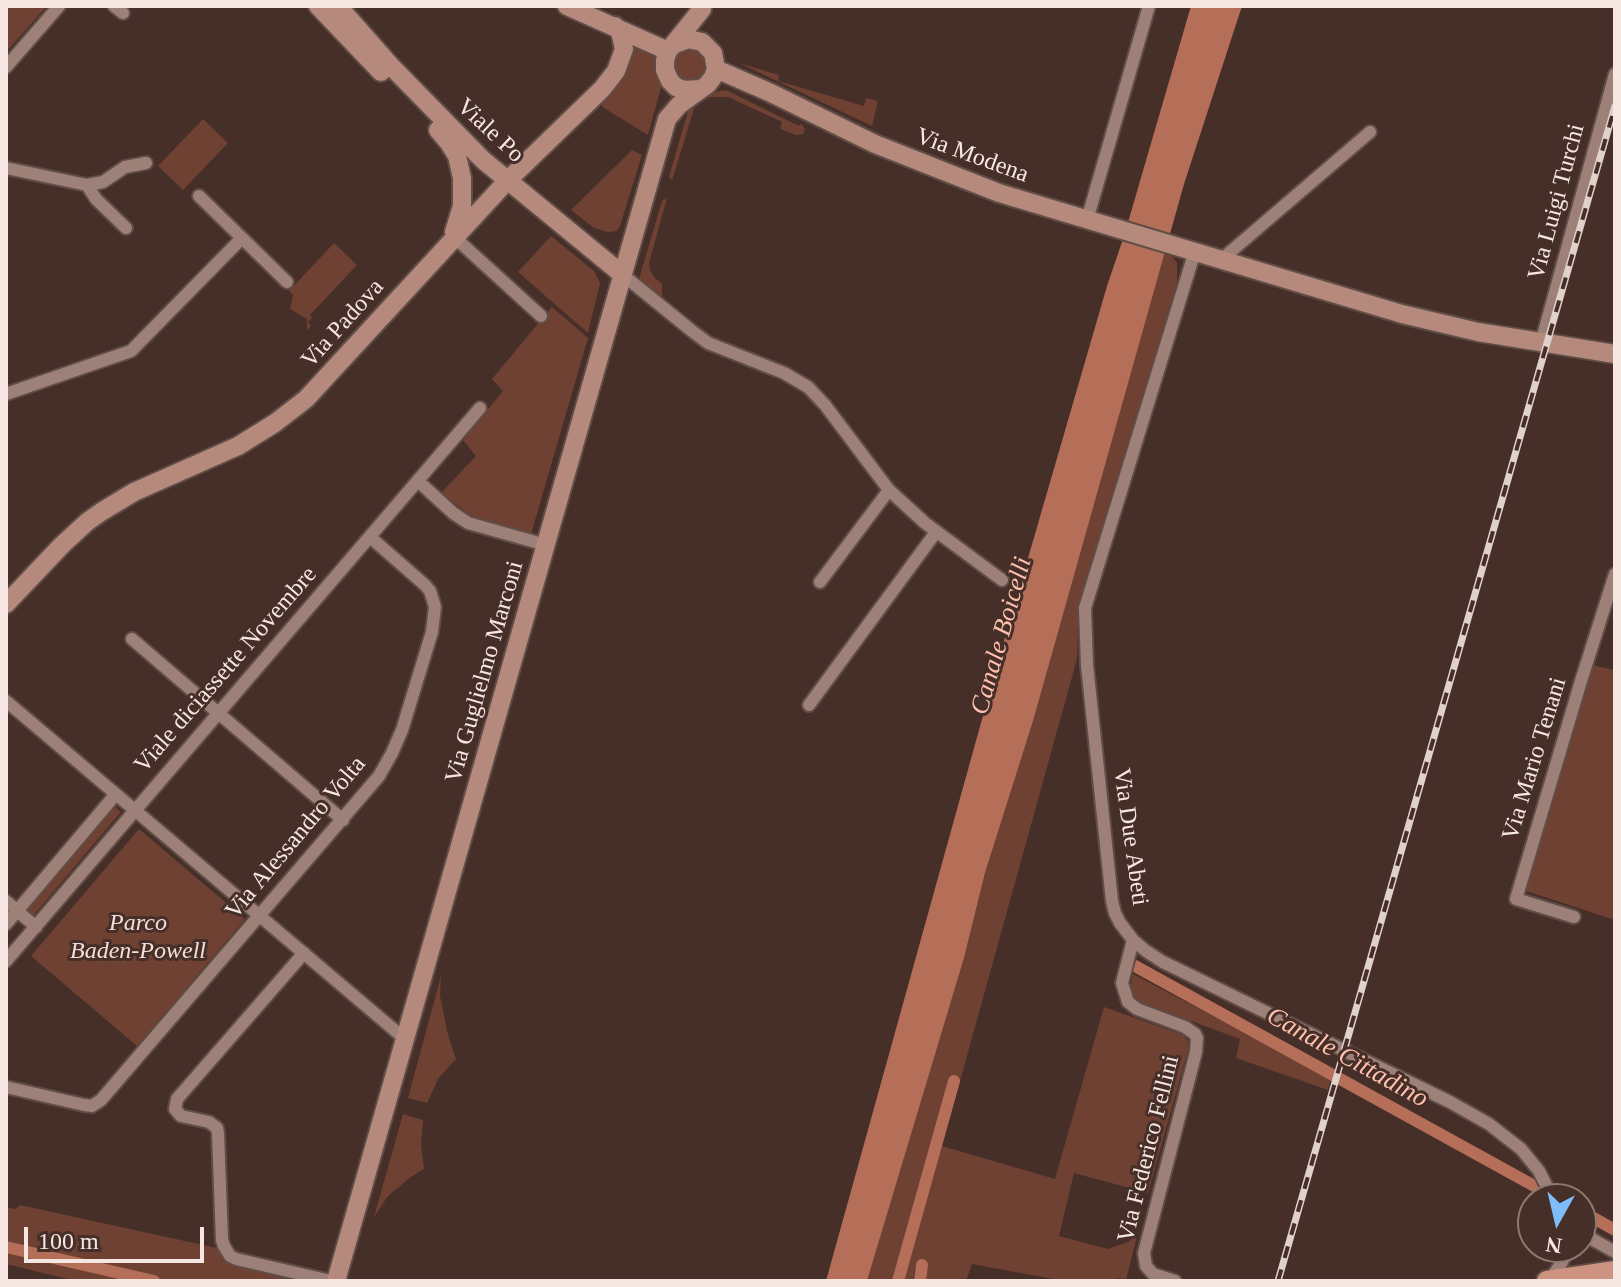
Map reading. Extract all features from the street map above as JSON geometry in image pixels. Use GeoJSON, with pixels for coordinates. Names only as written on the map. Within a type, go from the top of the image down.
{"type":"FeatureCollection","features":[{"type":"Feature","properties":{"kind":"main road","name":"Viale Po"},"geometry":{"type":"LineString","coordinates":[[318,6],[453,149],[459,162],[463,189],[460,216],[452,238]]}},
{"type":"Feature","properties":{"kind":"main road","name":"Viale Po"},"geometry":{"type":"LineString","coordinates":[[338,6],[446,124],[507,181],[623,275]]}},
{"type":"Feature","properties":{"kind":"main road"},"geometry":{"type":"LineString","coordinates":[[567,6],[672,48]]}},
{"type":"Feature","properties":{"kind":"main road"},"geometry":{"type":"LineString","coordinates":[[667,119],[679,105],[708,84],[716,69],[713,53],[700,37],[703,7]]}},
{"type":"Feature","properties":{"kind":"main road"},"geometry":{"type":"LineString","coordinates":[[667,119],[670,81],[665,60],[703,7]]}},
{"type":"Feature","properties":{"kind":"main road","name":"Via Padova"},"geometry":{"type":"LineString","coordinates":[[6,604],[78,530],[113,504],[238,446],[291,412],[325,381],[452,238],[586,105],[616,71],[624,49],[620,31],[615,26]]}},
{"type":"Feature","properties":{"kind":"main road"},"geometry":{"type":"LineString","coordinates":[[672,48],[688,39],[702,42]]}},
{"type":"Feature","properties":{"kind":"main road","name":"Via Modena"},"geometry":{"type":"LineString","coordinates":[[716,69],[905,156],[999,193],[1402,314],[1478,332],[1615,354]]}},
{"type":"Feature","properties":{"kind":"main road"},"geometry":{"type":"LineString","coordinates":[[670,81],[684,90],[700,89]]}},
{"type":"Feature","properties":{"kind":"main road","name":"Via Guglielmo Marconi"},"geometry":{"type":"LineString","coordinates":[[334,1281],[667,119]]}},
{"type":"Feature","properties":{"kind":"main road"},"geometry":{"type":"LineString","coordinates":[[1548,1281],[1615,1271]]}},
{"type":"Feature","properties":{"kind":"street"},"geometry":{"type":"LineString","coordinates":[[6,67],[59,6]]}},
{"type":"Feature","properties":{"kind":"street"},"geometry":{"type":"LineString","coordinates":[[1087,220],[1149,6]]}},
{"type":"Feature","properties":{"kind":"street","name":"Via Luigi Turchi"},"geometry":{"type":"LineString","coordinates":[[1541,343],[1611,103],[1615,74]]}},
{"type":"Feature","properties":{"kind":"street"},"geometry":{"type":"LineString","coordinates":[[1222,259],[1370,132]]}},
{"type":"Feature","properties":{"kind":"street"},"geometry":{"type":"LineString","coordinates":[[6,168],[87,185],[103,182],[125,167],[146,163]]}},
{"type":"Feature","properties":{"kind":"street"},"geometry":{"type":"LineString","coordinates":[[87,185],[96,199],[126,228]]}},
{"type":"Feature","properties":{"kind":"street"},"geometry":{"type":"LineString","coordinates":[[199,196],[287,282]]}},
{"type":"Feature","properties":{"kind":"street"},"geometry":{"type":"LineString","coordinates":[[6,394],[131,351],[242,238]]}},
{"type":"Feature","properties":{"kind":"street"},"geometry":{"type":"LineString","coordinates":[[452,238],[541,316]]}},
{"type":"Feature","properties":{"kind":"street","name":"Via Due Abeti"},"geometry":{"type":"LineString","coordinates":[[1195,251],[1085,608],[1087,665],[1112,901],[1120,923],[1133,940],[1163,962],[1489,1124],[1521,1149],[1545,1183]]}},
{"type":"Feature","properties":{"kind":"street"},"geometry":{"type":"LineString","coordinates":[[623,275],[708,343],[784,373],[808,387],[889,490],[936,532],[1002,580]]}},
{"type":"Feature","properties":{"kind":"street","name":"Viale diciassette Novembre"},"geometry":{"type":"LineString","coordinates":[[6,961],[480,408]]}},
{"type":"Feature","properties":{"kind":"street"},"geometry":{"type":"LineString","coordinates":[[418,481],[468,523],[546,545]]}},
{"type":"Feature","properties":{"kind":"street"},"geometry":{"type":"LineString","coordinates":[[820,582],[889,490]]}},
{"type":"Feature","properties":{"kind":"street"},"geometry":{"type":"LineString","coordinates":[[809,705],[936,532]]}},
{"type":"Feature","properties":{"kind":"street","name":"Via Alessandro Volta"},"geometry":{"type":"LineString","coordinates":[[6,1087],[84,1105],[92,1106],[101,1100],[379,776],[402,730],[434,621],[435,607],[430,591],[370,537]]}},
{"type":"Feature","properties":{"kind":"street","name":"Via Mario Tenani"},"geometry":{"type":"LineString","coordinates":[[1574,917],[1516,899],[1615,574]]}},
{"type":"Feature","properties":{"kind":"street"},"geometry":{"type":"LineString","coordinates":[[6,587],[16,588],[25,583]]}},
{"type":"Feature","properties":{"kind":"street"},"geometry":{"type":"LineString","coordinates":[[132,639],[343,820]]}},
{"type":"Feature","properties":{"kind":"street"},"geometry":{"type":"LineString","coordinates":[[6,701],[405,1039]]}},
{"type":"Feature","properties":{"kind":"street","name":"Viale diciassette Novembre"},"geometry":{"type":"LineString","coordinates":[[6,924],[116,794]]}},
{"type":"Feature","properties":{"kind":"street"},"geometry":{"type":"LineString","coordinates":[[6,901],[36,927]]}},
{"type":"Feature","properties":{"kind":"street","name":"Via Federico Fellini"},"geometry":{"type":"LineString","coordinates":[[1133,940],[1122,983],[1128,1002],[1137,1009],[1191,1030],[1197,1045],[1145,1247],[1148,1276],[1175,1281]]}},
{"type":"Feature","properties":{"kind":"street"},"geometry":{"type":"LineString","coordinates":[[304,953],[177,1099],[175,1109],[181,1116],[209,1122],[217,1128],[222,1240],[230,1256],[334,1281]]}},
{"type":"Feature","properties":{"kind":"street"},"geometry":{"type":"LineString","coordinates":[[1597,1242],[1615,1252]]}},
{"type":"Feature","properties":{"kind":"street"},"geometry":{"type":"LineString","coordinates":[[1548,1281],[1561,1263]]}},
{"type":"Feature","properties":{"kind":"green space"},"geometry":{"type":"Polygon","coordinates":[[[6,6],[47,6],[6,52],[6,6]]]}},
{"type":"Feature","properties":{"kind":"green space"},"geometry":{"type":"Polygon","coordinates":[[[628,40],[659,55],[663,80],[648,135],[604,108],[600,102],[628,40]]]}},
{"type":"Feature","properties":{"kind":"green space"},"geometry":{"type":"Polygon","coordinates":[[[689,49],[701,54],[706,66],[701,78],[689,83],[677,78],[672,66],[677,54],[689,49]]]}},
{"type":"Feature","properties":{"kind":"green space"},"geometry":{"type":"Polygon","coordinates":[[[739,63],[779,75],[778,81],[864,106],[866,98],[878,101],[872,126],[739,63]]]}},
{"type":"Feature","properties":{"kind":"green space"},"geometry":{"type":"Polygon","coordinates":[[[726,90],[799,126],[801,124],[805,129],[803,134],[796,135],[780,129],[782,122],[728,97],[710,97],[697,103],[694,109],[672,180],[669,177],[691,101],[700,95],[726,90]]]}},
{"type":"Feature","properties":{"kind":"green space"},"geometry":{"type":"Polygon","coordinates":[[[203,119],[228,143],[183,190],[158,166],[203,119]]]}},
{"type":"Feature","properties":{"kind":"green space"},"geometry":{"type":"Polygon","coordinates":[[[632,150],[642,155],[620,226],[617,231],[608,232],[594,228],[571,210],[632,150]]]}},
{"type":"Feature","properties":{"kind":"green space"},"geometry":{"type":"Polygon","coordinates":[[[667,198],[649,263],[654,277],[662,284],[662,297],[639,279],[662,201],[667,198]]]}},
{"type":"Feature","properties":{"kind":"green space"},"geometry":{"type":"Polygon","coordinates":[[[551,236],[594,271],[600,283],[588,333],[518,272],[551,236]]]}},
{"type":"Feature","properties":{"kind":"green space"},"geometry":{"type":"Polygon","coordinates":[[[334,243],[357,265],[310,315],[312,318],[308,322],[311,326],[307,330],[307,319],[290,309],[293,295],[289,291],[334,243]]]}},
{"type":"Feature","properties":{"kind":"green space"},"geometry":{"type":"Polygon","coordinates":[[[1166,248],[1177,263],[1177,282],[1082,603],[1077,659],[942,1146],[1055,1179],[1104,1007],[1183,1035],[1188,1041],[1188,1050],[1148,1193],[1074,1173],[1059,1236],[1108,1249],[1128,1242],[1138,1232],[1126,1280],[1053,1281],[972,1264],[966,1281],[925,1281],[928,1265],[916,1264],[913,1281],[867,1281],[964,958],[985,873],[1033,721],[1166,248]]]}},
{"type":"Feature","properties":{"kind":"green space"},"geometry":{"type":"Polygon","coordinates":[[[552,307],[588,338],[531,534],[470,515],[441,493],[476,456],[463,440],[503,391],[492,379],[552,307]]]}},
{"type":"Feature","properties":{"kind":"green space"},"geometry":{"type":"Polygon","coordinates":[[[1592,665],[1615,670],[1615,920],[1526,891],[1526,880],[1592,665]]]}},
{"type":"Feature","properties":{"kind":"green space"},"geometry":{"type":"Polygon","coordinates":[[[115,807],[121,812],[32,917],[26,911],[115,807]]]}},
{"type":"Feature","properties":{"kind":"green space","name":"Parco Baden-Powell"},"geometry":{"type":"Polygon","coordinates":[[[139,829],[245,919],[137,1046],[31,956],[139,829]]]}},
{"type":"Feature","properties":{"kind":"green space"},"geometry":{"type":"Polygon","coordinates":[[[1133,974],[1331,1078],[1328,1090],[1236,1058],[1240,1039],[1140,1002],[1130,990],[1133,974]]]}},
{"type":"Feature","properties":{"kind":"green space"},"geometry":{"type":"Polygon","coordinates":[[[441,976],[440,996],[456,1059],[438,1079],[427,1103],[408,1098],[441,976]]]}},
{"type":"Feature","properties":{"kind":"green space"},"geometry":{"type":"Polygon","coordinates":[[[403,1114],[423,1120],[421,1144],[424,1169],[388,1196],[374,1217],[403,1114]]]}},
{"type":"Feature","properties":{"kind":"green space"},"geometry":{"type":"Polygon","coordinates":[[[20,1205],[217,1248],[231,1263],[311,1281],[76,1281],[6,1264],[6,1207],[15,1209],[20,1205]]]}},
{"type":"Feature","properties":{"kind":"shaded area"},"geometry":{"type":"Polygon","coordinates":[[[1191,6],[1242,6],[1184,184],[1033,721],[985,873],[964,958],[867,1281],[826,1281],[999,658],[1191,6]]]}},
{"type":"Feature","properties":{"kind":"waterway","name":"Canale Cittadino"},"geometry":{"type":"LineString","coordinates":[[1135,966],[1529,1183]]}},
{"type":"Feature","properties":{"kind":"waterway"},"geometry":{"type":"LineString","coordinates":[[898,1281],[954,1081]]}},
{"type":"Feature","properties":{"kind":"waterway","name":"Canale Cittadino"},"geometry":{"type":"LineString","coordinates":[[1597,1220],[1615,1230]]}},
{"type":"Feature","properties":{"kind":"waterway","name":"Canale Cittadino"},"geometry":{"type":"LineString","coordinates":[[6,1247],[154,1281]]}},
{"type":"Feature","properties":{"kind":"waterway"},"geometry":{"type":"LineString","coordinates":[[920,1281],[922,1265]]}},
{"type":"Feature","properties":{"kind":"railway"},"geometry":{"type":"LineString","coordinates":[[1278,1281],[1615,106]]}},
{"type":"Feature","properties":{"kind":"water label","name":"Canale Boicelli"},"geometry":{"type":"Point","coordinates":[1002,636]}}]}
